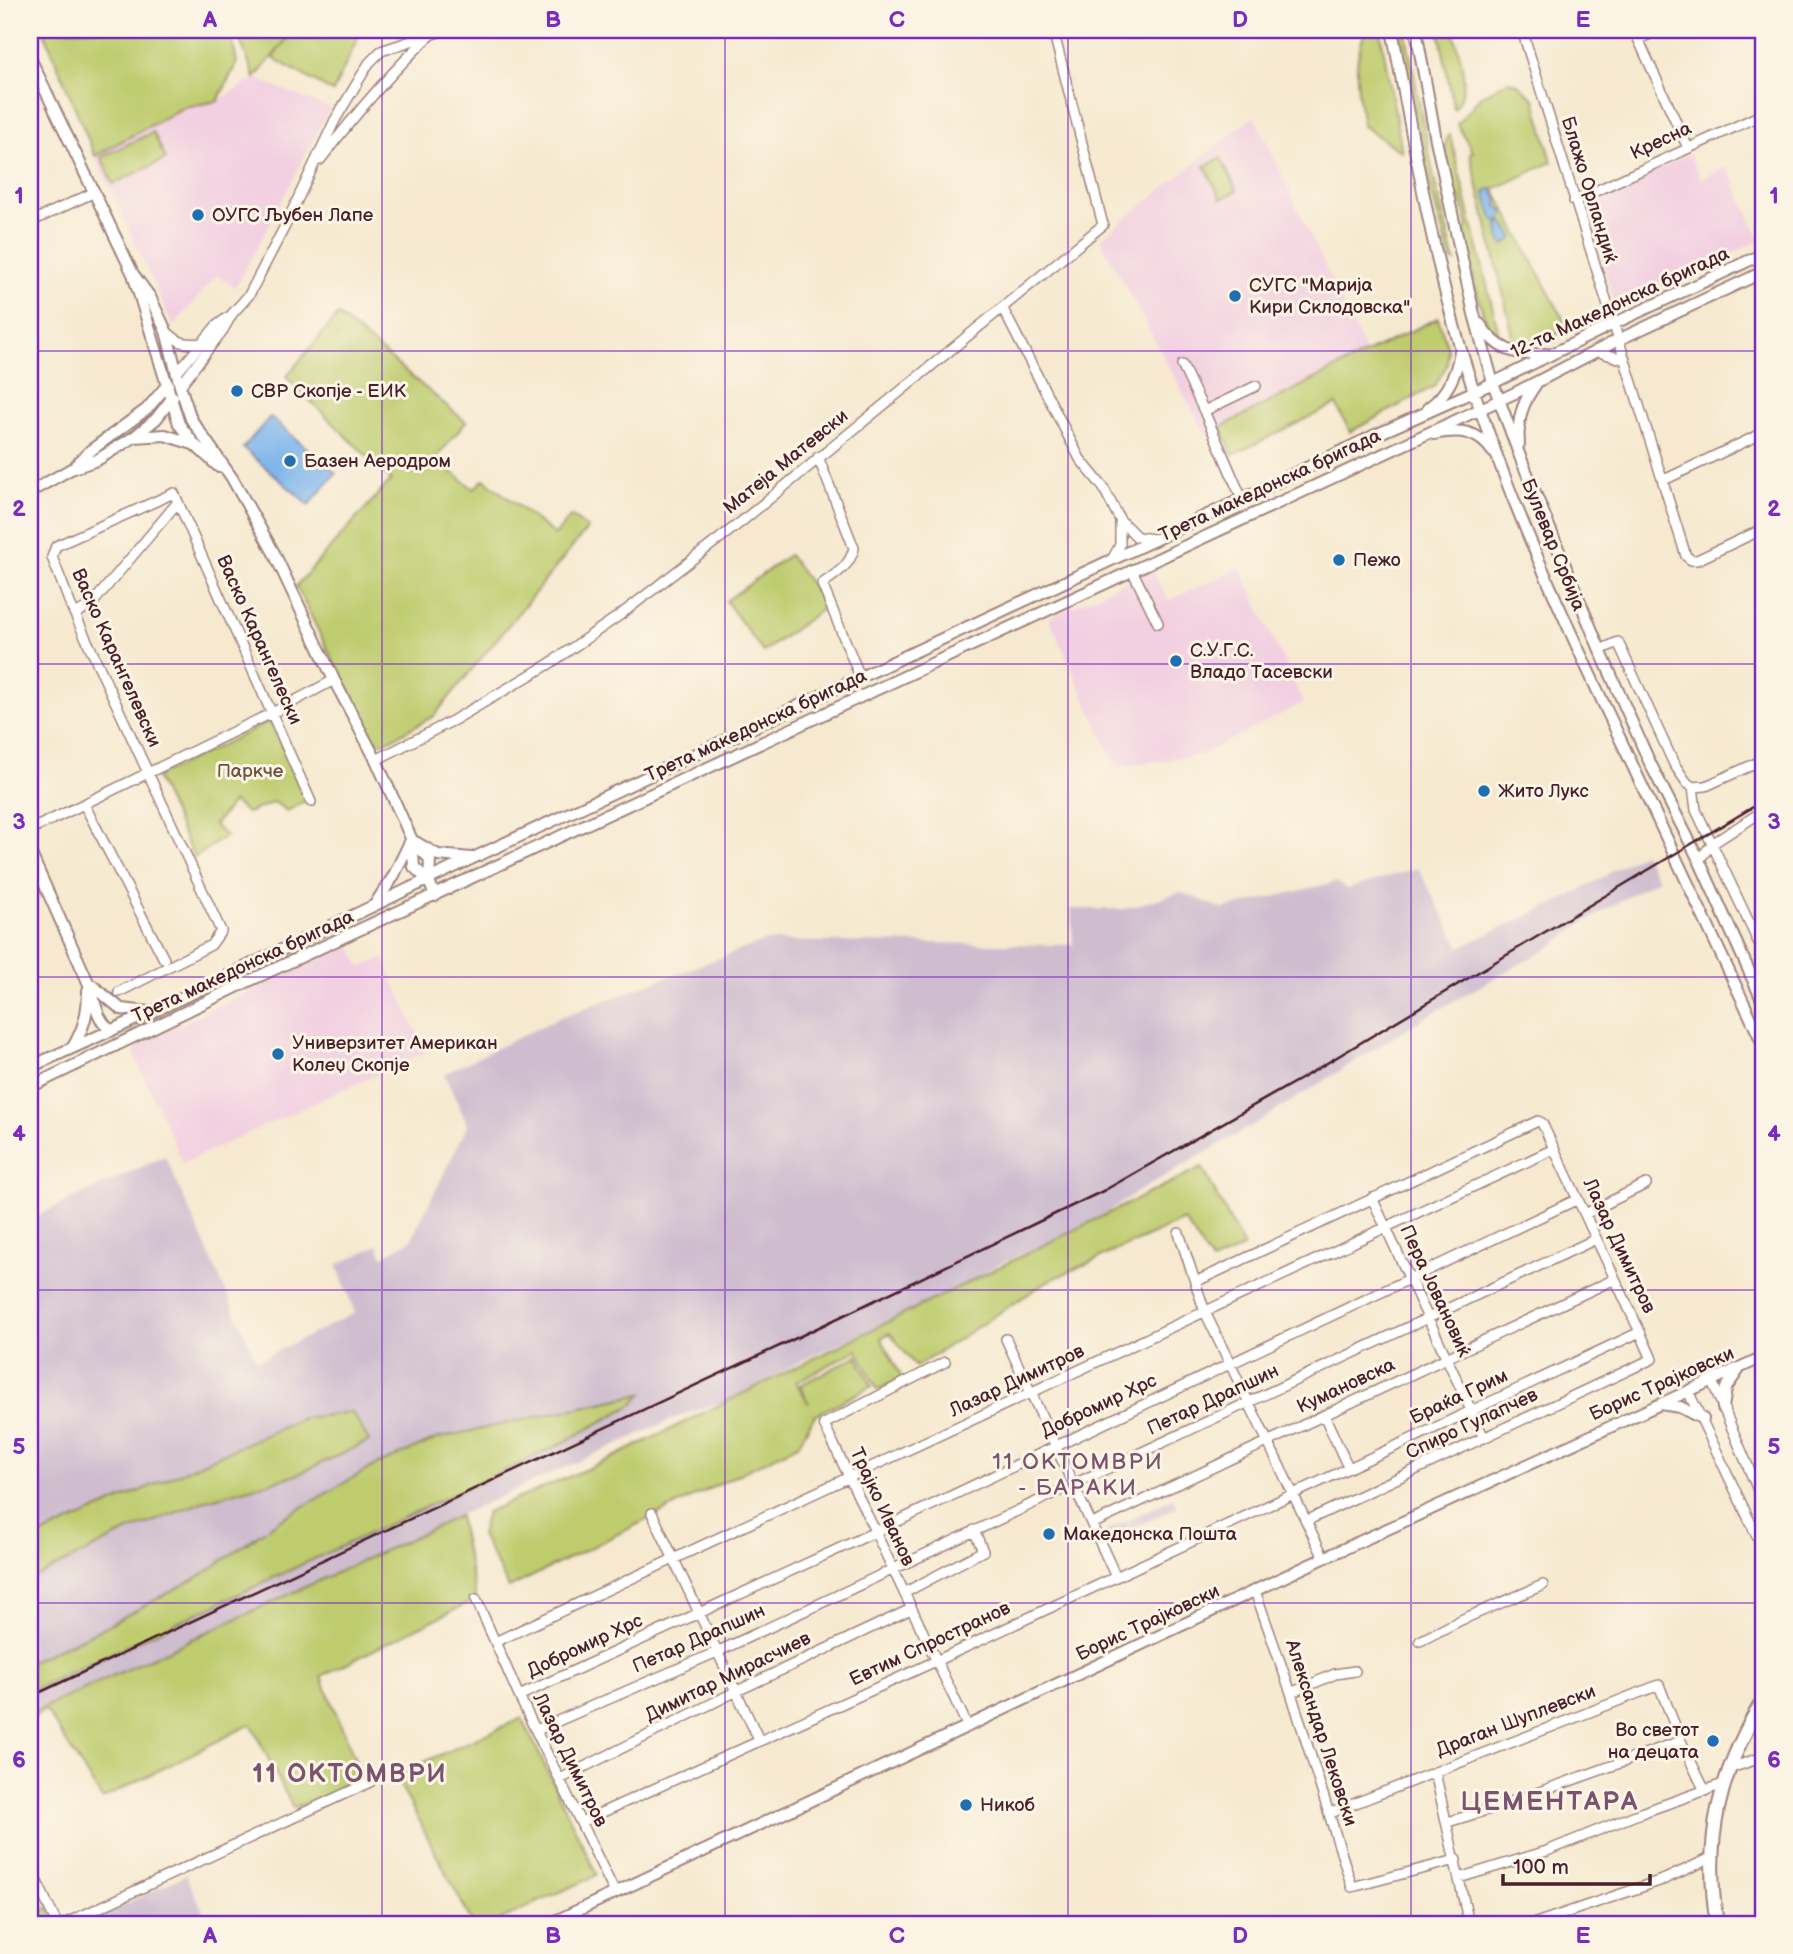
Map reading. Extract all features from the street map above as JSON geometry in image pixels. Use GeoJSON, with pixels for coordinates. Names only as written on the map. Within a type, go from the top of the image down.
{"type":"FeatureCollection","features":[{"type":"Feature","properties":{"kind":"main road"},"geometry":{"type":"LineString","coordinates":[[1717,1924],[1711,1858],[1716,1814],[1723,1784],[1742,1735],[1763,1700]]}},
{"type":"Feature","properties":{"kind":"street"},"geometry":{"type":"LineString","coordinates":[[30,492],[71,469],[97,460],[134,438],[156,419],[248,295],[335,120],[373,57],[381,51],[444,30]]}},
{"type":"Feature","properties":{"kind":"street","name":"Матеја Матевски"},"geometry":{"type":"LineString","coordinates":[[376,760],[454,720],[586,640],[741,522],[1103,225],[1053,30]]}},
{"type":"Feature","properties":{"kind":"street","name":"Булевар Србија"},"geometry":{"type":"LineString","coordinates":[[1392,30],[1433,235],[1461,348],[1500,461],[1565,622],[1763,1044]]}},
{"type":"Feature","properties":{"kind":"street","name":"Булевар Србија"},"geometry":{"type":"LineString","coordinates":[[1416,30],[1426,91],[1474,314],[1499,400],[1600,650],[1649,761],[1699,860],[1763,1002]]}},
{"type":"Feature","properties":{"kind":"street","name":"Блажо Орландиќ"},"geometry":{"type":"LineString","coordinates":[[1522,30],[1686,556],[1697,560],[1763,529]]}},
{"type":"Feature","properties":{"kind":"street"},"geometry":{"type":"LineString","coordinates":[[1658,30],[1637,34],[1688,148]]}},
{"type":"Feature","properties":{"kind":"street"},"geometry":{"type":"LineString","coordinates":[[307,177],[347,125],[432,33]]}},
{"type":"Feature","properties":{"kind":"street"},"geometry":{"type":"LineString","coordinates":[[30,58],[133,274],[179,424],[194,444],[232,478]]}},
{"type":"Feature","properties":{"kind":"street","name":"Кресна"},"geometry":{"type":"LineString","coordinates":[[1574,201],[1763,114]]}},
{"type":"Feature","properties":{"kind":"street"},"geometry":{"type":"LineString","coordinates":[[30,222],[95,192]]}},
{"type":"Feature","properties":{"kind":"street","name":"12-та Македонска бригада"},"geometry":{"type":"LineString","coordinates":[[1493,383],[1763,254]]}},
{"type":"Feature","properties":{"kind":"street","name":"12-та Македонска бригада"},"geometry":{"type":"LineString","coordinates":[[1499,400],[1763,272]]}},
{"type":"Feature","properties":{"kind":"street"},"geometry":{"type":"LineString","coordinates":[[133,274],[150,297],[166,331],[180,386],[199,432],[232,478],[274,553],[334,680],[376,760],[412,840],[430,859],[429,881],[435,896]]}},
{"type":"Feature","properties":{"kind":"street"},"geometry":{"type":"LineString","coordinates":[[1003,309],[1071,444],[1080,460],[1103,487],[1119,520],[1137,537],[1155,539]]}},
{"type":"Feature","properties":{"kind":"street"},"geometry":{"type":"LineString","coordinates":[[71,469],[90,451],[147,409],[216,326],[232,314]]}},
{"type":"Feature","properties":{"kind":"street"},"geometry":{"type":"LineString","coordinates":[[1474,314],[1487,335],[1502,348],[1521,354],[1552,353]]}},
{"type":"Feature","properties":{"kind":"street"},"geometry":{"type":"LineString","coordinates":[[166,331],[177,342],[186,345],[201,343]]}},
{"type":"Feature","properties":{"kind":"street"},"geometry":{"type":"LineString","coordinates":[[1411,419],[1433,405],[1448,387],[1454,377],[1461,348]]}},
{"type":"Feature","properties":{"kind":"street"},"geometry":{"type":"LineString","coordinates":[[1596,351],[1625,360]]}},
{"type":"Feature","properties":{"kind":"street"},"geometry":{"type":"LineString","coordinates":[[1182,365],[1242,499]]}},
{"type":"Feature","properties":{"kind":"street"},"geometry":{"type":"LineString","coordinates":[[1519,454],[1520,414],[1527,397],[1539,381]]}},
{"type":"Feature","properties":{"kind":"street","name":"Трета македонска бригада"},"geometry":{"type":"LineString","coordinates":[[30,1067],[152,1012],[374,904],[429,881],[1113,558],[1493,383]]}},
{"type":"Feature","properties":{"kind":"street"},"geometry":{"type":"LineString","coordinates":[[1204,411],[1256,386]]}},
{"type":"Feature","properties":{"kind":"street","name":"Трета македонска бригада"},"geometry":{"type":"LineString","coordinates":[[30,1087],[251,980],[1499,400]]}},
{"type":"Feature","properties":{"kind":"street"},"geometry":{"type":"LineString","coordinates":[[1417,438],[1452,431],[1470,433],[1484,441],[1500,461]]}},
{"type":"Feature","properties":{"kind":"street"},"geometry":{"type":"LineString","coordinates":[[1664,480],[1763,433]]}},
{"type":"Feature","properties":{"kind":"street"},"geometry":{"type":"LineString","coordinates":[[134,438],[165,435],[194,444]]}},
{"type":"Feature","properties":{"kind":"street"},"geometry":{"type":"LineString","coordinates":[[818,457],[854,548],[852,557],[843,569],[822,584],[860,677]]}},
{"type":"Feature","properties":{"kind":"street"},"geometry":{"type":"LineString","coordinates":[[75,614],[91,604],[176,497]]}},
{"type":"Feature","properties":{"kind":"street","name":"Васко Карангелевски"},"geometry":{"type":"LineString","coordinates":[[119,992],[211,946],[221,931],[75,614],[52,557],[56,546],[176,497]]}},
{"type":"Feature","properties":{"kind":"street","name":"Васко Карангелески"},"geometry":{"type":"LineString","coordinates":[[176,497],[311,802]]}},
{"type":"Feature","properties":{"kind":"street"},"geometry":{"type":"LineString","coordinates":[[1113,558],[1120,545],[1119,520]]}},
{"type":"Feature","properties":{"kind":"street"},"geometry":{"type":"LineString","coordinates":[[1132,570],[1158,623]]}},
{"type":"Feature","properties":{"kind":"street"},"geometry":{"type":"LineString","coordinates":[[1600,650],[1618,642],[1674,764],[1681,776],[1693,787],[1696,810],[1763,952]]}},
{"type":"Feature","properties":{"kind":"street","name":"Васко Карангелевски"},"geometry":{"type":"LineString","coordinates":[[149,773],[334,680]]}},
{"type":"Feature","properties":{"kind":"street"},"geometry":{"type":"LineString","coordinates":[[1693,787],[1715,783],[1763,760]]}},
{"type":"Feature","properties":{"kind":"street"},"geometry":{"type":"LineString","coordinates":[[30,830],[149,773]]}},
{"type":"Feature","properties":{"kind":"street"},"geometry":{"type":"LineString","coordinates":[[84,804],[164,959]]}},
{"type":"Feature","properties":{"kind":"street"},"geometry":{"type":"LineString","coordinates":[[1699,860],[1712,844],[1763,811]]}},
{"type":"Feature","properties":{"kind":"street"},"geometry":{"type":"LineString","coordinates":[[412,840],[438,855],[473,858]]}},
{"type":"Feature","properties":{"kind":"street"},"geometry":{"type":"LineString","coordinates":[[412,840],[414,867],[429,881]]}},
{"type":"Feature","properties":{"kind":"street"},"geometry":{"type":"LineString","coordinates":[[374,904],[393,877],[412,840]]}},
{"type":"Feature","properties":{"kind":"street"},"geometry":{"type":"LineString","coordinates":[[30,852],[94,997],[108,1016],[111,1031],[119,1045]]}},
{"type":"Feature","properties":{"kind":"street"},"geometry":{"type":"LineString","coordinates":[[88,982],[121,1009],[152,1012]]}},
{"type":"Feature","properties":{"kind":"street"},"geometry":{"type":"LineString","coordinates":[[74,1047],[85,1026],[88,982]]}},
{"type":"Feature","properties":{"kind":"street","name":"Лазар Димитров"},"geometry":{"type":"LineString","coordinates":[[1372,1198],[1538,1121],[1542,1123],[1652,1359]]}},
{"type":"Feature","properties":{"kind":"street","name":"Лазар Димитров"},"geometry":{"type":"LineString","coordinates":[[495,1642],[1554,1149]]}},
{"type":"Feature","properties":{"kind":"street"},"geometry":{"type":"LineString","coordinates":[[1585,1214],[1646,1184]]}},
{"type":"Feature","properties":{"kind":"street"},"geometry":{"type":"LineString","coordinates":[[1195,1282],[1372,1198]]}},
{"type":"Feature","properties":{"kind":"street","name":"Пера Јовановиќ"},"geometry":{"type":"LineString","coordinates":[[1372,1198],[1484,1437]]}},
{"type":"Feature","properties":{"kind":"street","name":"Добромир Хрс"},"geometry":{"type":"LineString","coordinates":[[519,1696],[875,1532],[1577,1199]]}},
{"type":"Feature","properties":{"kind":"street"},"geometry":{"type":"LineString","coordinates":[[1180,1233],[1205,1312],[1324,1558]]}},
{"type":"Feature","properties":{"kind":"street","name":"Петар Драпшин"},"geometry":{"type":"LineString","coordinates":[[537,1730],[719,1651],[1596,1239]]}},
{"type":"Feature","properties":{"kind":"street","name":"Кумановска"},"geometry":{"type":"LineString","coordinates":[[1093,1524],[1615,1279]]}},
{"type":"Feature","properties":{"kind":"street","name":"Браќа Грим"},"geometry":{"type":"LineString","coordinates":[[1292,1493],[1640,1332]]}},
{"type":"Feature","properties":{"kind":"street"},"geometry":{"type":"LineString","coordinates":[[1006,1339],[1116,1577]]}},
{"type":"Feature","properties":{"kind":"street","name":"Борис Трајковски"},"geometry":{"type":"LineString","coordinates":[[549,1924],[1324,1558],[1763,1357]]}},
{"type":"Feature","properties":{"kind":"street","name":"Спиро Гулапчев"},"geometry":{"type":"LineString","coordinates":[[1306,1521],[1652,1359]]}},
{"type":"Feature","properties":{"kind":"street","name":"Трајко Иванов"},"geometry":{"type":"LineString","coordinates":[[944,1362],[824,1424],[968,1727]]}},
{"type":"Feature","properties":{"kind":"street"},"geometry":{"type":"LineString","coordinates":[[1723,1408],[1726,1388],[1740,1367]]}},
{"type":"Feature","properties":{"kind":"street"},"geometry":{"type":"LineString","coordinates":[[1712,1381],[1763,1502]]}},
{"type":"Feature","properties":{"kind":"street"},"geometry":{"type":"LineString","coordinates":[[1688,1391],[1763,1549]]}},
{"type":"Feature","properties":{"kind":"street"},"geometry":{"type":"LineString","coordinates":[[1658,1404],[1680,1406],[1703,1419]]}},
{"type":"Feature","properties":{"kind":"street"},"geometry":{"type":"LineString","coordinates":[[1324,1415],[1348,1467]]}},
{"type":"Feature","properties":{"kind":"street","name":"Евтим Спространов"},"geometry":{"type":"LineString","coordinates":[[581,1822],[936,1661],[1292,1493]]}},
{"type":"Feature","properties":{"kind":"street"},"geometry":{"type":"LineString","coordinates":[[652,1513],[760,1740]]}},
{"type":"Feature","properties":{"kind":"street"},"geometry":{"type":"LineString","coordinates":[[904,1593],[983,1551],[974,1530]]}},
{"type":"Feature","properties":{"kind":"street"},"geometry":{"type":"LineString","coordinates":[[1420,1641],[1461,1620],[1544,1585]]}},
{"type":"Feature","properties":{"kind":"street","name":"Александар Лековски"},"geometry":{"type":"LineString","coordinates":[[1255,1591],[1291,1692],[1352,1887],[1456,1860]]}},
{"type":"Feature","properties":{"kind":"street","name":"Лазар Димитров"},"geometry":{"type":"LineString","coordinates":[[476,1599],[519,1696],[615,1893]]}},
{"type":"Feature","properties":{"kind":"street","name":"Димитар Мирасчиев"},"geometry":{"type":"LineString","coordinates":[[561,1779],[737,1691],[911,1609]]}},
{"type":"Feature","properties":{"kind":"street"},"geometry":{"type":"LineString","coordinates":[[1291,1692],[1335,1674],[1355,1671]]}},
{"type":"Feature","properties":{"kind":"street","name":"Драган Шуплевски"},"geometry":{"type":"LineString","coordinates":[[1330,1813],[1658,1685],[1681,1741]]}},
{"type":"Feature","properties":{"kind":"street"},"geometry":{"type":"LineString","coordinates":[[1448,1822],[1681,1741],[1705,1791]]}},
{"type":"Feature","properties":{"kind":"street"},"geometry":{"type":"LineString","coordinates":[[1728,1769],[1763,1757]]}},
{"type":"Feature","properties":{"kind":"street"},"geometry":{"type":"LineString","coordinates":[[1435,1772],[1469,1922],[1456,1924]]}},
{"type":"Feature","properties":{"kind":"street"},"geometry":{"type":"LineString","coordinates":[[64,1924],[365,1784],[376,1776]]}},
{"type":"Feature","properties":{"kind":"street"},"geometry":{"type":"LineString","coordinates":[[1459,1878],[1547,1851],[1638,1814],[1723,1784]]}},
{"type":"Feature","properties":{"kind":"street"},"geometry":{"type":"LineString","coordinates":[[1533,1924],[1629,1892],[1711,1858]]}},
{"type":"Feature","properties":{"kind":"street"},"geometry":{"type":"LineString","coordinates":[[30,1867],[32,1879],[57,1924]]}},
{"type":"Feature","properties":{"kind":"shaded area","name":"ОУГС Љубен Лапе"},"geometry":{"type":"Polygon","coordinates":[[[255,78],[330,109],[239,281],[234,287],[217,275],[173,326],[95,156],[184,107],[218,101],[255,78]]]}},
{"type":"Feature","properties":{"kind":"shaded area","name":"СУГС \"Марија Кири Склодовска\""},"geometry":{"type":"Polygon","coordinates":[[[1254,116],[1366,353],[1206,435],[1100,239],[1254,116]]]}},
{"type":"Feature","properties":{"kind":"shaded area"},"geometry":{"type":"Polygon","coordinates":[[[1689,154],[1701,179],[1727,167],[1761,240],[1616,306],[1584,204],[1689,154]]]}},
{"type":"Feature","properties":{"kind":"shaded area","name":"С.У.Г.С. Владо Тасевски"},"geometry":{"type":"Polygon","coordinates":[[[1240,567],[1303,703],[1200,755],[1116,767],[1049,618],[1152,569],[1168,601],[1240,567]]]}},
{"type":"Feature","properties":{"kind":"shaded area"},"geometry":{"type":"Polygon","coordinates":[[[1643,853],[1658,879],[1583,923],[1547,949],[1427,1016],[1085,1226],[1001,1263],[944,1296],[811,1356],[729,1400],[684,1414],[391,1546],[30,1714],[30,1219],[165,1156],[257,1361],[355,1313],[337,1265],[378,1245],[383,1256],[411,1240],[468,1125],[444,1074],[558,1018],[765,941],[1073,945],[1071,909],[1124,909],[1181,892],[1223,909],[1336,882],[1347,889],[1418,868],[1460,947],[1571,896],[1643,853]]]}},
{"type":"Feature","properties":{"kind":"shaded area","name":"Универзитет Американ Колеџ Скопје"},"geometry":{"type":"Polygon","coordinates":[[[350,944],[361,968],[383,958],[426,1052],[183,1163],[135,1056],[135,1047],[350,944]]]}},
{"type":"Feature","properties":{"kind":"shaded area"},"geometry":{"type":"Polygon","coordinates":[[[1173,1498],[1177,1507],[1111,1540],[1106,1531],[1173,1498]]]}},
{"type":"Feature","properties":{"kind":"shaded area"},"geometry":{"type":"Polygon","coordinates":[[[186,1875],[209,1924],[84,1924],[88,1922],[186,1875]]]}},
{"type":"Feature","properties":{"kind":"green space"},"geometry":{"type":"Polygon","coordinates":[[[43,30],[230,30],[237,62],[218,101],[184,107],[95,156],[43,30]]]}},
{"type":"Feature","properties":{"kind":"green space"},"geometry":{"type":"Polygon","coordinates":[[[236,30],[357,30],[359,35],[333,92],[273,58],[288,37],[255,78],[236,30]]]}},
{"type":"Feature","properties":{"kind":"green space"},"geometry":{"type":"Polygon","coordinates":[[[1366,30],[1380,30],[1402,152],[1363,126],[1357,65],[1366,30]]]}},
{"type":"Feature","properties":{"kind":"green space"},"geometry":{"type":"Polygon","coordinates":[[[1398,30],[1405,30],[1435,183],[1455,262],[1450,259],[1433,198],[1398,30]]]}},
{"type":"Feature","properties":{"kind":"green space"},"geometry":{"type":"Polygon","coordinates":[[[1439,30],[1453,30],[1461,60],[1463,91],[1454,109],[1439,30]]]}},
{"type":"Feature","properties":{"kind":"green space"},"geometry":{"type":"Polygon","coordinates":[[[1508,81],[1518,84],[1535,100],[1552,162],[1494,189],[1569,330],[1531,344],[1514,340],[1470,153],[1473,152],[1457,124],[1480,97],[1508,81]]]}},
{"type":"Feature","properties":{"kind":"green space"},"geometry":{"type":"Polygon","coordinates":[[[153,132],[166,159],[113,184],[101,157],[153,132]]]}},
{"type":"Feature","properties":{"kind":"green space"},"geometry":{"type":"Polygon","coordinates":[[[1450,135],[1501,342],[1486,320],[1476,290],[1464,230],[1468,226],[1460,197],[1454,196],[1447,167],[1445,144],[1450,135]]]}},
{"type":"Feature","properties":{"kind":"green space"},"geometry":{"type":"Polygon","coordinates":[[[1221,158],[1237,191],[1221,199],[1205,166],[1221,158]]]}},
{"type":"Feature","properties":{"kind":"green space"},"geometry":{"type":"Polygon","coordinates":[[[338,315],[466,422],[435,459],[474,489],[484,479],[555,535],[571,516],[588,528],[434,716],[384,743],[370,735],[296,586],[391,480],[286,377],[338,315]]]}},
{"type":"Feature","properties":{"kind":"green space"},"geometry":{"type":"Polygon","coordinates":[[[1438,318],[1448,348],[1447,365],[1435,386],[1350,432],[1336,404],[1233,455],[1221,427],[1438,318]]]}},
{"type":"Feature","properties":{"kind":"green space"},"geometry":{"type":"Polygon","coordinates":[[[789,555],[826,606],[763,652],[726,601],[789,555]]]}},
{"type":"Feature","properties":{"kind":"green space","name":"Паркче"},"geometry":{"type":"Polygon","coordinates":[[[270,721],[307,800],[287,811],[274,802],[247,813],[233,802],[214,825],[226,836],[194,858],[156,777],[270,721]]]}},
{"type":"Feature","properties":{"kind":"green space"},"geometry":{"type":"Polygon","coordinates":[[[1202,1167],[1244,1247],[1212,1262],[1184,1220],[1048,1281],[916,1367],[890,1333],[881,1338],[902,1378],[878,1390],[857,1350],[796,1382],[809,1404],[800,1385],[857,1356],[872,1386],[815,1415],[798,1445],[509,1588],[481,1535],[487,1512],[610,1459],[1202,1167]]]}},
{"type":"Feature","properties":{"kind":"green space"},"geometry":{"type":"Polygon","coordinates":[[[642,1394],[632,1405],[555,1447],[30,1691],[30,1662],[99,1630],[202,1575],[278,1521],[374,1466],[439,1438],[642,1394]]]}},
{"type":"Feature","properties":{"kind":"green space"},"geometry":{"type":"Polygon","coordinates":[[[352,1412],[369,1441],[296,1475],[207,1500],[124,1533],[30,1580],[30,1540],[303,1418],[352,1412]]]}},
{"type":"Feature","properties":{"kind":"green space"},"geometry":{"type":"Polygon","coordinates":[[[459,1516],[476,1599],[321,1676],[365,1784],[293,1808],[251,1724],[102,1799],[46,1710],[30,1719],[30,1714],[459,1516]]]}},
{"type":"Feature","properties":{"kind":"green space"},"geometry":{"type":"Polygon","coordinates":[[[522,1718],[597,1875],[491,1924],[473,1924],[395,1775],[522,1718]]]}},
{"type":"Feature","properties":{"kind":"green space"},"geometry":{"type":"Polygon","coordinates":[[[49,1907],[57,1924],[30,1924],[30,1918],[49,1907]]]}},
{"type":"Feature","properties":{"kind":"water"},"geometry":{"type":"Polygon","coordinates":[[[1488,189],[1492,189],[1498,200],[1497,206],[1504,211],[1502,220],[1497,222],[1493,219],[1485,194],[1488,189]]]}},
{"type":"Feature","properties":{"kind":"water"},"geometry":{"type":"Polygon","coordinates":[[[1503,222],[1514,238],[1504,245],[1499,238],[1498,224],[1503,222]]]}},
{"type":"Feature","properties":{"kind":"water","name":"Базен Аеродром"},"geometry":{"type":"Polygon","coordinates":[[[270,417],[336,473],[309,505],[243,448],[270,417]]]}},
{"type":"Feature","properties":{"kind":"railway"},"geometry":{"type":"LineString","coordinates":[[30,1697],[788,1342],[1105,1190],[1302,1078],[1763,801]]}},
{"type":"Feature","properties":{"kind":"place","name":"ОУГС Љубен Лапе"},"geometry":{"type":"Point","coordinates":[198,215]}},
{"type":"Feature","properties":{"kind":"place","name":"СУГС \"Марија Кири Склодовска\""},"geometry":{"type":"Point","coordinates":[1235,296]}},
{"type":"Feature","properties":{"kind":"place","name":"СВР Скопје - ЕИК"},"geometry":{"type":"Point","coordinates":[237,391]}},
{"type":"Feature","properties":{"kind":"place","name":"Базен Аеродром"},"geometry":{"type":"Point","coordinates":[290,461]}},
{"type":"Feature","properties":{"kind":"place","name":"Пежо"},"geometry":{"type":"Point","coordinates":[1339,560]}},
{"type":"Feature","properties":{"kind":"place","name":"С.У.Г.С. Владо Тасевски"},"geometry":{"type":"Point","coordinates":[1176,661]}},
{"type":"Feature","properties":{"kind":"place","name":"Жито Лукс"},"geometry":{"type":"Point","coordinates":[1484,791]}},
{"type":"Feature","properties":{"kind":"place","name":"Универзитет Американ Колеџ Скопје"},"geometry":{"type":"Point","coordinates":[278,1054]}},
{"type":"Feature","properties":{"kind":"place","name":"Македонска Пошта"},"geometry":{"type":"Point","coordinates":[1049,1534]}},
{"type":"Feature","properties":{"kind":"place","name":"Во светот на децата"},"geometry":{"type":"Point","coordinates":[1713,1741]}},
{"type":"Feature","properties":{"kind":"place","name":"Никоб"},"geometry":{"type":"Point","coordinates":[966,1805]}},
{"type":"Feature","properties":{"kind":"district","name":"11 ОКТОМВРИ - БАРАКИ"},"geometry":{"type":"Point","coordinates":[1078,1475]}},
{"type":"Feature","properties":{"kind":"district","name":"11 ОКТОМВРИ"},"geometry":{"type":"Point","coordinates":[350,1774]}},
{"type":"Feature","properties":{"kind":"district","name":"ЦЕМЕНТАРА"},"geometry":{"type":"Point","coordinates":[1550,1802]}}]}
